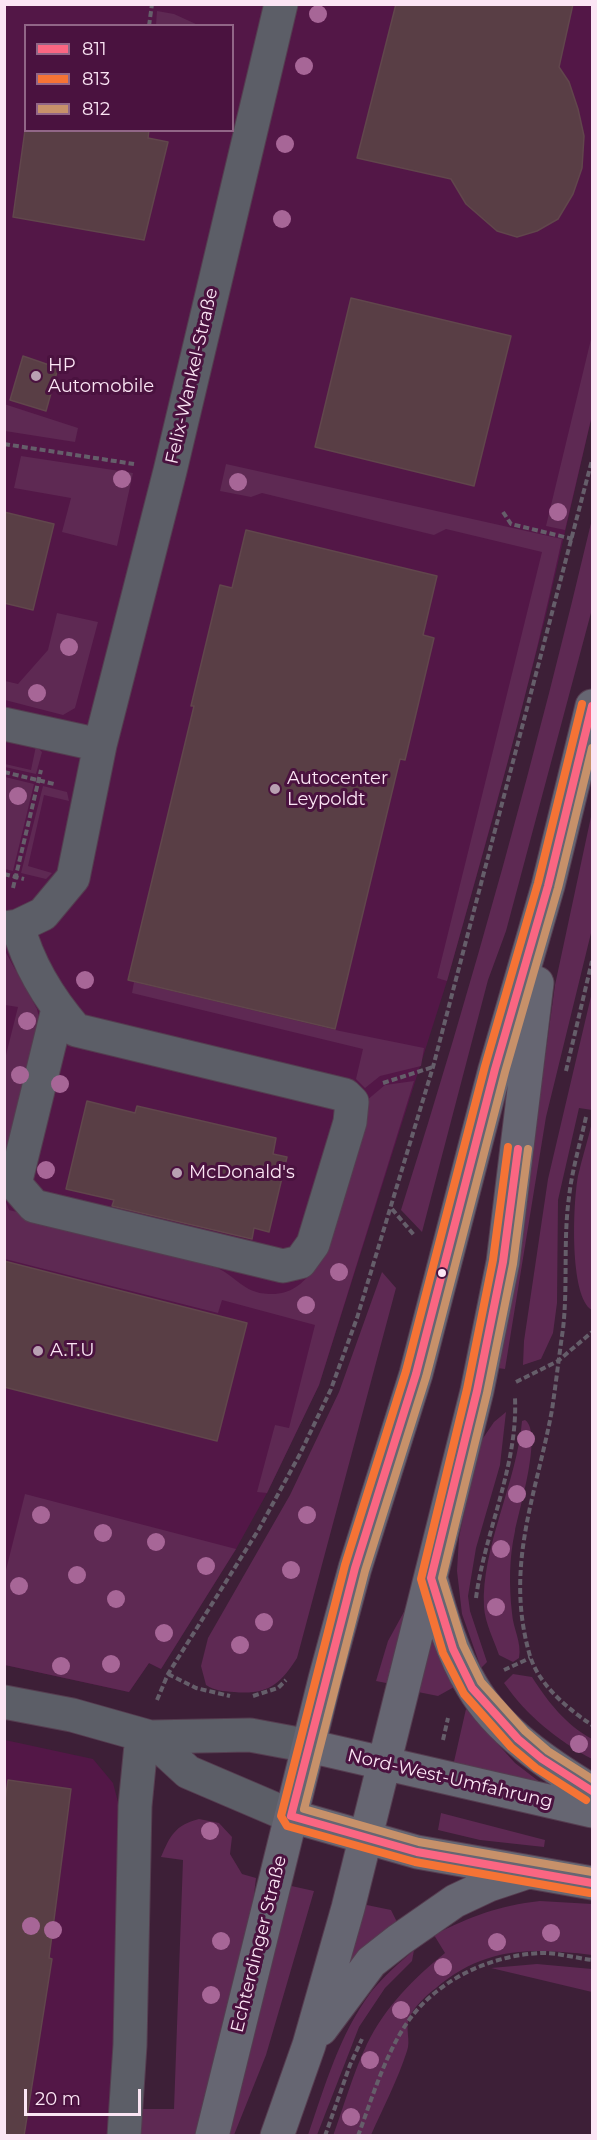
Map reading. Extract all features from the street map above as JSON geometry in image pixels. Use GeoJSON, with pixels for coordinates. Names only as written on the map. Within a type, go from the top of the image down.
{"type":"FeatureCollection","features":[{"type":"Feature","properties":{"kind":"main road","name":"Echterdinger Straße"},"geometry":{"type":"LineString","coordinates":[[212,2136],[355,1568],[416,1374],[495,1069],[548,886],[592,706]]}},
{"type":"Feature","properties":{"kind":"main road","name":"Echterdinger Straße"},"geometry":{"type":"LineString","coordinates":[[277,2136],[309,2045],[366,1836],[477,1391],[505,1250],[548,886]]}},
{"type":"Feature","properties":{"kind":"main road"},"geometry":{"type":"LineString","coordinates":[[431,1578],[453,1649],[472,1688],[518,1739],[542,1759],[592,1791]]}},
{"type":"Feature","properties":{"kind":"main road","name":"Nord-West-Umfahrung"},"geometry":{"type":"LineString","coordinates":[[309,1746],[382,1765],[592,1811]]}},
{"type":"Feature","properties":{"kind":"main road"},"geometry":{"type":"LineString","coordinates":[[291,1816],[417,1852],[592,1883]]}},
{"type":"Feature","properties":{"kind":"main road"},"geometry":{"type":"LineString","coordinates":[[309,2045],[371,1962],[455,1901],[489,1885],[526,1872]]}},
{"type":"Feature","properties":{"kind":"street","name":"Felix-Wankel-Straße"},"geometry":{"type":"LineString","coordinates":[[11,917],[43,914],[72,878],[100,745],[170,471],[280,5]]}},
{"type":"Feature","properties":{"kind":"street"},"geometry":{"type":"LineString","coordinates":[[4,724],[100,745]]}},
{"type":"Feature","properties":{"kind":"street"},"geometry":{"type":"LineString","coordinates":[[11,917],[24,948],[58,1009],[76,1030],[345,1095],[352,1102],[351,1122],[313,1244],[300,1262],[283,1266],[34,1206],[15,1184],[58,1009]]}},
{"type":"Feature","properties":{"kind":"street"},"geometry":{"type":"LineString","coordinates":[[4,1702],[72,1715],[146,1736],[250,1736],[309,1746]]}},
{"type":"Feature","properties":{"kind":"street"},"geometry":{"type":"LineString","coordinates":[[146,1736],[188,1772],[291,1816]]}},
{"type":"Feature","properties":{"kind":"street"},"geometry":{"type":"LineString","coordinates":[[124,2136],[130,2045],[135,1795],[146,1736]]}},
{"type":"Feature","properties":{"kind":"path"},"geometry":{"type":"LineString","coordinates":[[149,24],[152,4]]}},
{"type":"Feature","properties":{"kind":"path"},"geometry":{"type":"LineString","coordinates":[[4,444],[170,471]]}},
{"type":"Feature","properties":{"kind":"path"},"geometry":{"type":"LineString","coordinates":[[146,1736],[168,1674],[259,1529],[332,1389],[357,1318],[433,1066],[592,460]]}},
{"type":"Feature","properties":{"kind":"path"},"geometry":{"type":"LineString","coordinates":[[503,512],[511,524],[573,539]]}},
{"type":"Feature","properties":{"kind":"path"},"geometry":{"type":"LineString","coordinates":[[11,917],[50,734]]}},
{"type":"Feature","properties":{"kind":"path"},"geometry":{"type":"LineString","coordinates":[[4,772],[90,793]]}},
{"type":"Feature","properties":{"kind":"path"},"geometry":{"type":"LineString","coordinates":[[565,1076],[592,961]]}},
{"type":"Feature","properties":{"kind":"path"},"geometry":{"type":"LineString","coordinates":[[385,1081],[433,1066]]}},
{"type":"Feature","properties":{"kind":"path"},"geometry":{"type":"LineString","coordinates":[[586,1117],[568,1199],[567,1299],[552,1410],[523,1536],[519,1572],[520,1601],[530,1658],[539,1676],[556,1695],[573,1712],[592,1725]]}},
{"type":"Feature","properties":{"kind":"path"},"geometry":{"type":"LineString","coordinates":[[477,1391],[514,1383],[558,1361],[592,1332]]}},
{"type":"Feature","properties":{"kind":"path"},"geometry":{"type":"LineString","coordinates":[[497,1673],[530,1658]]}},
{"type":"Feature","properties":{"kind":"path"},"geometry":{"type":"LineString","coordinates":[[358,2136],[403,2029],[431,1997],[466,1971],[503,1957],[544,1953],[592,1960]]}},
{"type":"Feature","properties":{"kind":"shaded area"},"geometry":{"type":"Polygon","coordinates":[[[5,5],[592,5],[592,415],[545,619],[492,821],[447,981],[319,1385],[267,1493],[236,1549],[161,1669],[149,1663],[129,1692],[5,1665],[5,5]]]}},
{"type":"Feature","properties":{"kind":"shaded area"},"geometry":{"type":"Polygon","coordinates":[[[157,11],[174,14],[196,24],[156,24],[157,11]]]}},
{"type":"Feature","properties":{"kind":"shaded area"},"geometry":{"type":"Polygon","coordinates":[[[592,335],[592,415],[565,530],[546,526],[592,335]]]}},
{"type":"Feature","properties":{"kind":"shaded area"},"geometry":{"type":"Polygon","coordinates":[[[4,404],[78,428],[75,442],[5,431],[4,404]]]}},
{"type":"Feature","properties":{"kind":"shaded area"},"geometry":{"type":"Polygon","coordinates":[[[21,456],[133,473],[117,546],[62,532],[71,498],[14,488],[21,456]]]}},
{"type":"Feature","properties":{"kind":"shaded area"},"geometry":{"type":"Polygon","coordinates":[[[226,464],[562,539],[522,706],[447,981],[437,978],[542,552],[446,529],[434,535],[262,493],[251,497],[220,491],[226,464]]]}},
{"type":"Feature","properties":{"kind":"shaded area"},"geometry":{"type":"Polygon","coordinates":[[[592,519],[592,609],[506,931],[488,980],[422,1232],[401,1210],[503,866],[592,519]]]}},
{"type":"Feature","properties":{"kind":"shaded area"},"geometry":{"type":"Polygon","coordinates":[[[57,613],[98,622],[75,708],[63,715],[5,700],[5,681],[18,684],[48,650],[57,613]]]}},
{"type":"Feature","properties":{"kind":"shaded area"},"geometry":{"type":"Polygon","coordinates":[[[36,746],[42,752],[36,774],[5,767],[5,764],[31,770],[36,746]]]}},
{"type":"Feature","properties":{"kind":"shaded area"},"geometry":{"type":"Polygon","coordinates":[[[5,777],[34,784],[13,871],[5,869],[5,777]]]}},
{"type":"Feature","properties":{"kind":"shaded area"},"geometry":{"type":"Polygon","coordinates":[[[43,786],[67,792],[69,801],[44,795],[28,866],[52,873],[46,879],[21,873],[43,786]]]}},
{"type":"Feature","properties":{"kind":"shaded area"},"geometry":{"type":"Polygon","coordinates":[[[592,812],[592,929],[546,1117],[505,1369],[497,1368],[523,1218],[555,985],[592,812]]]}},
{"type":"Feature","properties":{"kind":"shaded area"},"geometry":{"type":"Polygon","coordinates":[[[5,951],[37,1009],[40,1022],[5,1186],[5,1199],[9,1210],[163,1248],[213,1266],[245,1287],[260,1293],[276,1294],[289,1291],[315,1269],[366,1101],[385,1085],[414,1081],[319,1385],[267,1493],[257,1492],[275,1425],[289,1428],[315,1325],[222,1300],[218,1313],[5,1259],[4,1063],[18,1007],[5,1005],[5,951]]]}},
{"type":"Feature","properties":{"kind":"shaded area"},"geometry":{"type":"Polygon","coordinates":[[[134,982],[340,1031],[424,1048],[421,1066],[380,1076],[365,1088],[356,1079],[363,1049],[132,993],[134,982]]]}},
{"type":"Feature","properties":{"kind":"shaded area"},"geometry":{"type":"Polygon","coordinates":[[[592,992],[592,1110],[579,1108],[558,1200],[557,1303],[553,1333],[541,1359],[523,1365],[524,1341],[548,1179],[592,992]]]}},
{"type":"Feature","properties":{"kind":"shaded area"},"geometry":{"type":"Polygon","coordinates":[[[592,1122],[592,1310],[585,1302],[579,1287],[574,1226],[578,1176],[592,1122]]]}},
{"type":"Feature","properties":{"kind":"shaded area"},"geometry":{"type":"Polygon","coordinates":[[[382,1272],[396,1288],[297,1658],[285,1675],[264,1690],[245,1693],[213,1688],[206,1685],[201,1666],[208,1638],[290,1495],[339,1392],[382,1272]]]}},
{"type":"Feature","properties":{"kind":"shaded area"},"geometry":{"type":"Polygon","coordinates":[[[506,1412],[500,1465],[476,1548],[468,1596],[470,1611],[487,1662],[481,1668],[462,1614],[457,1571],[459,1537],[479,1444],[494,1422],[506,1412]]]}},
{"type":"Feature","properties":{"kind":"shaded area"},"geometry":{"type":"Polygon","coordinates":[[[525,1420],[530,1427],[532,1439],[511,1562],[512,1613],[520,1652],[519,1658],[513,1662],[499,1655],[490,1631],[484,1607],[485,1585],[493,1538],[514,1468],[522,1421],[525,1420]]]}},
{"type":"Feature","properties":{"kind":"shaded area"},"geometry":{"type":"Polygon","coordinates":[[[25,1494],[236,1549],[161,1669],[149,1663],[129,1692],[5,1665],[5,1574],[25,1494]]]}},
{"type":"Feature","properties":{"kind":"shaded area"},"geometry":{"type":"Polygon","coordinates":[[[405,1610],[409,1610],[391,1684],[376,1681],[388,1641],[405,1610]]]}},
{"type":"Feature","properties":{"kind":"shaded area"},"geometry":{"type":"Polygon","coordinates":[[[433,1635],[454,1687],[438,1696],[418,1692],[433,1635]]]}},
{"type":"Feature","properties":{"kind":"shaded area"},"geometry":{"type":"Polygon","coordinates":[[[513,1674],[532,1677],[558,1712],[592,1739],[592,1759],[567,1744],[533,1717],[504,1683],[513,1674]]]}},
{"type":"Feature","properties":{"kind":"shaded area"},"geometry":{"type":"Polygon","coordinates":[[[466,1709],[515,1763],[541,1783],[453,1766],[466,1709]]]}},
{"type":"Feature","properties":{"kind":"shaded area"},"geometry":{"type":"Polygon","coordinates":[[[5,1740],[93,1759],[113,1783],[118,1802],[116,2040],[110,2135],[5,2136],[5,1740]]]}},
{"type":"Feature","properties":{"kind":"shaded area"},"geometry":{"type":"Polygon","coordinates":[[[441,1813],[545,1840],[544,1847],[480,1840],[438,1830],[441,1813]]]}},
{"type":"Feature","properties":{"kind":"shaded area"},"geometry":{"type":"Polygon","coordinates":[[[199,1819],[219,1823],[232,1837],[230,1854],[242,1874],[256,1878],[252,1911],[197,2135],[139,2136],[141,2109],[174,2109],[183,1860],[161,1857],[174,1832],[191,1821],[199,1819]]]}},
{"type":"Feature","properties":{"kind":"shaded area"},"geometry":{"type":"Polygon","coordinates":[[[287,1885],[314,1891],[266,2055],[234,2135],[226,2136],[287,1885]]]}},
{"type":"Feature","properties":{"kind":"shaded area"},"geometry":{"type":"Polygon","coordinates":[[[540,1901],[592,1904],[592,1955],[549,1951],[510,1953],[473,1964],[455,1974],[425,1998],[411,2015],[408,2023],[407,2051],[371,2135],[333,2136],[357,2066],[374,2030],[401,1994],[445,1953],[434,1935],[485,1913],[540,1901]]]}},
{"type":"Feature","properties":{"kind":"shaded area"},"geometry":{"type":"Polygon","coordinates":[[[362,1904],[391,1910],[397,1922],[346,1975],[362,1904]]]}},
{"type":"Feature","properties":{"kind":"shaded area"},"geometry":{"type":"Polygon","coordinates":[[[414,1950],[412,1961],[385,1988],[359,2027],[317,2135],[308,2135],[341,2043],[360,2008],[381,1981],[414,1950]]]}},
{"type":"Feature","properties":{"kind":"shaded area"},"geometry":{"type":"Polygon","coordinates":[[[537,1964],[592,1969],[592,1992],[491,1968],[537,1964]]]}},
{"type":"Feature","properties":{"kind":"building"},"geometry":{"type":"Polygon","coordinates":[[[396,4],[573,4],[559,67],[569,82],[578,109],[584,136],[582,168],[573,194],[558,219],[537,231],[517,237],[497,231],[466,204],[451,179],[357,158],[396,4]]]}},
{"type":"Feature","properties":{"kind":"building"},"geometry":{"type":"Polygon","coordinates":[[[25,132],[149,132],[148,138],[168,142],[144,240],[13,217],[25,132]]]}},
{"type":"Feature","properties":{"kind":"building"},"geometry":{"type":"Polygon","coordinates":[[[351,298],[511,336],[474,486],[315,447],[351,298]]]}},
{"type":"Feature","properties":{"kind":"building"},"geometry":{"type":"Polygon","coordinates":[[[23,356],[58,368],[46,411],[10,400],[23,356]]]}},
{"type":"Feature","properties":{"kind":"building"},"geometry":{"type":"Polygon","coordinates":[[[4,512],[54,524],[33,610],[4,603],[4,512]]]}},
{"type":"Feature","properties":{"kind":"building"},"geometry":{"type":"Polygon","coordinates":[[[246,530],[437,576],[423,635],[434,638],[405,760],[400,759],[335,1029],[128,980],[194,706],[191,706],[220,585],[232,588],[246,530]]]}},
{"type":"Feature","properties":{"kind":"building","name":"McDonald's"},"geometry":{"type":"Polygon","coordinates":[[[87,1101],[135,1113],[137,1106],[276,1138],[273,1154],[287,1157],[269,1232],[254,1228],[252,1239],[112,1206],[114,1200],[66,1189],[87,1101]]]}},
{"type":"Feature","properties":{"kind":"building"},"geometry":{"type":"Polygon","coordinates":[[[4,1261],[247,1323],[217,1441],[4,1387],[4,1261]]]}},
{"type":"Feature","properties":{"kind":"building"},"geometry":{"type":"Polygon","coordinates":[[[8,1780],[71,1789],[49,1958],[52,1959],[24,2136],[4,2136],[4,1808],[8,1780]]]}},
{"type":"Feature","properties":{"kind":"transit line","name":"813"},"geometry":{"type":"LineString","coordinates":[[582,704],[538,883],[485,1066],[406,1371],[345,1565],[281,1816],[287,1826],[415,1862],[590,1893]]}},
{"type":"Feature","properties":{"kind":"transit line","name":"811"},"geometry":{"type":"LineString","coordinates":[[592,706],[548,886],[495,1069],[416,1374],[355,1568],[291,1816],[417,1852],[592,1883]]}},
{"type":"Feature","properties":{"kind":"transit line","name":"812"},"geometry":{"type":"LineString","coordinates":[[592,748],[558,888],[505,1072],[426,1377],[365,1571],[304,1809],[419,1842],[592,1872]]}},
{"type":"Feature","properties":{"kind":"transit line","name":"813"},"geometry":{"type":"LineString","coordinates":[[508,1147],[493,1260],[467,1389],[421,1579],[443,1653],[464,1694],[511,1747],[536,1768],[586,1800]]}},
{"type":"Feature","properties":{"kind":"transit line","name":"811"},"geometry":{"type":"LineString","coordinates":[[518,1149],[503,1262],[477,1391],[431,1578],[453,1649],[472,1688],[518,1739],[542,1759],[592,1791]]}},
{"type":"Feature","properties":{"kind":"transit line","name":"812"},"geometry":{"type":"LineString","coordinates":[[528,1149],[513,1264],[487,1393],[442,1578],[463,1645],[481,1682],[525,1731],[548,1751],[592,1779]]}},
{"type":"Feature","properties":{"kind":"place","name":"HP Automobile"},"geometry":{"type":"Point","coordinates":[36,376]}},
{"type":"Feature","properties":{"kind":"place","name":"Autocenter Leypoldt"},"geometry":{"type":"Point","coordinates":[275,789]}},
{"type":"Feature","properties":{"kind":"place","name":"McDonald's"},"geometry":{"type":"Point","coordinates":[177,1173]}},
{"type":"Feature","properties":{"kind":"place","name":"A.T.U"},"geometry":{"type":"Point","coordinates":[38,1351]}}]}
